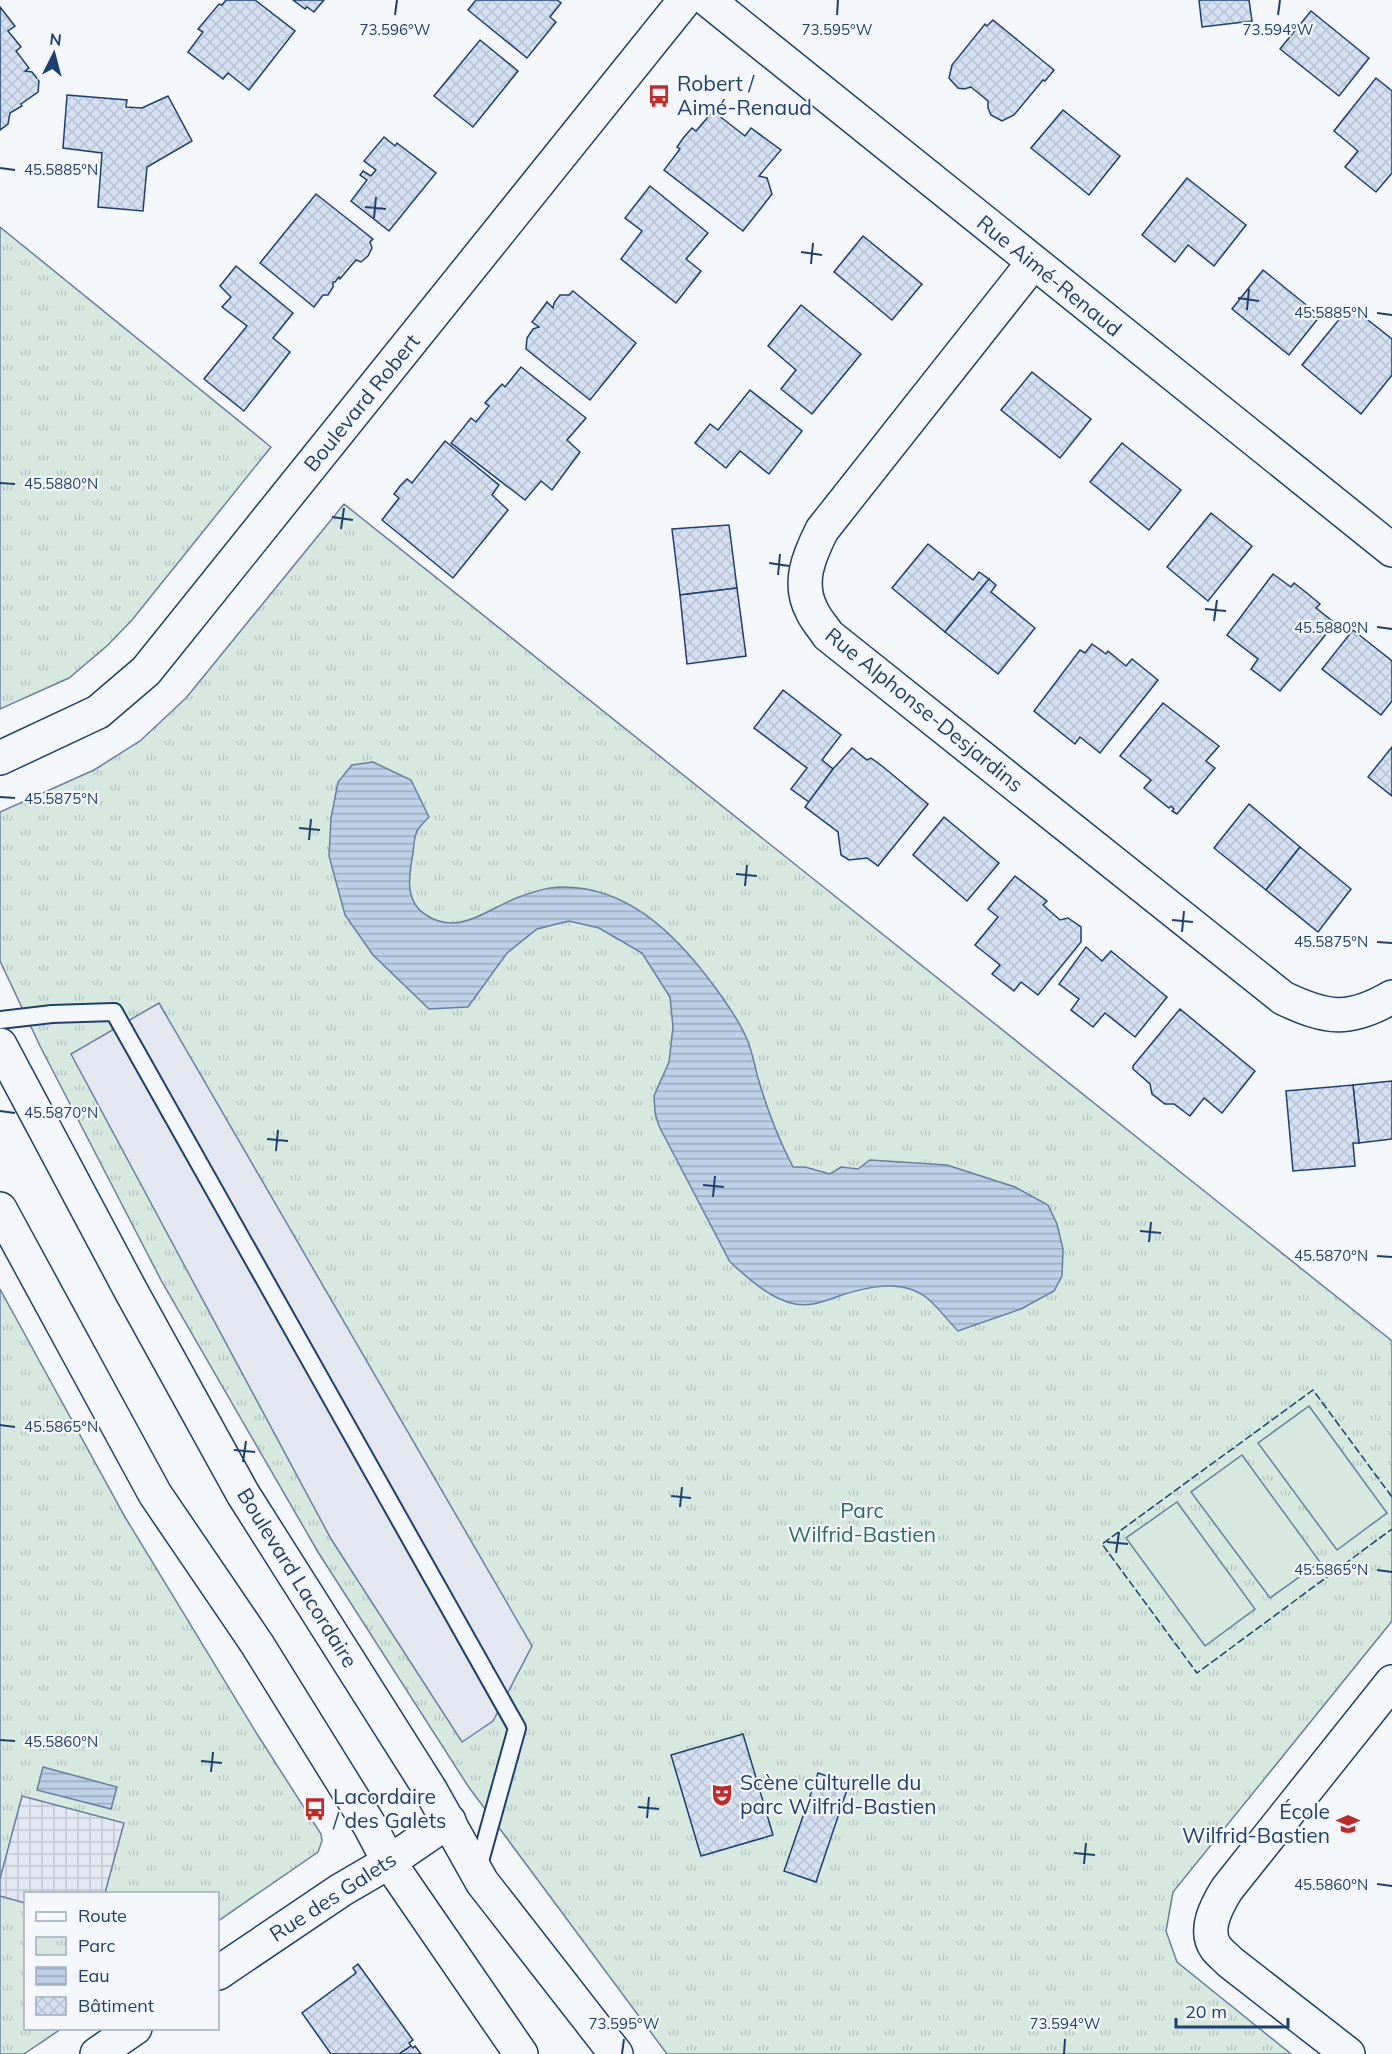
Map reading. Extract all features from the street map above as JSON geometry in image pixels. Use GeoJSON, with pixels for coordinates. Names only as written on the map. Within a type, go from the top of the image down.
{"type":"FeatureCollection","features":[{"type":"Feature","properties":{"kind":"street","name":"Boulevard Robert"},"geometry":{"type":"LineString","coordinates":[[0,759],[98,712],[146,671],[685,0]]}},
{"type":"Feature","properties":{"kind":"street","name":"Rue Aimé-Renaud"},"geometry":{"type":"LineString","coordinates":[[708,0],[1392,550]]}},
{"type":"Feature","properties":{"kind":"street","name":"Rue Alphonse-Desjardins"},"geometry":{"type":"LineString","coordinates":[[1033,263],[822,530],[808,557],[804,584],[811,610],[828,635],[1283,998],[1311,1011],[1340,1016],[1369,1010],[1392,997]]}},
{"type":"Feature","properties":{"kind":"street","name":"Boulevard Lacordaire"},"geometry":{"type":"LineString","coordinates":[[0,1045],[131,1291],[243,1494],[449,1821],[482,1882],[616,2054]]}},
{"type":"Feature","properties":{"kind":"street"},"geometry":{"type":"LineString","coordinates":[[0,1209],[155,1494],[257,1644],[370,1826],[389,1862],[521,2054]]}},
{"type":"Feature","properties":{"kind":"street"},"geometry":{"type":"LineString","coordinates":[[1347,2054],[1230,1962],[1214,1946],[1211,1925],[1216,1906],[1227,1889],[1392,1682]]}},
{"type":"Feature","properties":{"kind":"street","name":"Rue des Galets"},"geometry":{"type":"LineString","coordinates":[[219,1972],[449,1821]]}},
{"type":"Feature","properties":{"kind":"street"},"geometry":{"type":"LineString","coordinates":[[98,2054],[132,2030]]}},
{"type":"Feature","properties":{"kind":"lane"},"geometry":{"type":"LineString","coordinates":[[0,1020],[52,1014],[114,1012],[517,1728],[477,1873]]}},
{"type":"Feature","properties":{"kind":"green space"},"geometry":{"type":"Polygon","coordinates":[[[0,227],[271,447],[132,620],[108,645],[69,678],[0,709],[0,227]]]}},
{"type":"Feature","properties":{"kind":"green space","name":"Parc Wilfrid-Bastien"},"geometry":{"type":"Polygon","coordinates":[[[344,504],[1392,1341],[1392,1621],[1173,1892],[1166,1931],[1177,1962],[1291,2054],[667,2054],[468,1786],[318,1552],[162,1282],[40,1046],[0,961],[0,812],[94,770],[140,741],[186,698],[344,504]]]}},
{"type":"Feature","properties":{"kind":"green space"},"geometry":{"type":"Polygon","coordinates":[[[0,1289],[125,1517],[257,1734],[321,1834],[322,1841],[318,1852],[219,1920],[219,1892],[24,1892],[24,2030],[60,2030],[24,2054],[0,2054],[0,1289]]]}},
{"type":"Feature","properties":{"kind":"green space"},"geometry":{"type":"Polygon","coordinates":[[[1309,1406],[1387,1513],[1337,1550],[1258,1443],[1309,1406]]]}},
{"type":"Feature","properties":{"kind":"green space"},"geometry":{"type":"Polygon","coordinates":[[[1242,1455],[1320,1562],[1270,1598],[1191,1492],[1242,1455]]]}},
{"type":"Feature","properties":{"kind":"green space"},"geometry":{"type":"Polygon","coordinates":[[[1177,1502],[1255,1609],[1205,1646],[1126,1538],[1177,1502]]]}},
{"type":"Feature","properties":{"kind":"shaded area"},"geometry":{"type":"Polygon","coordinates":[[[159,1003],[532,1646],[493,1721],[462,1742],[331,1539],[71,1054],[159,1003]]]}},
{"type":"Feature","properties":{"kind":"shaded area"},"geometry":{"type":"Polygon","coordinates":[[[22,1796],[124,1823],[105,1892],[24,1892],[24,1903],[0,1896],[0,1879],[22,1796]]]}},
{"type":"Feature","properties":{"kind":"water"},"geometry":{"type":"Polygon","coordinates":[[[373,762],[411,780],[429,817],[416,833],[410,879],[414,902],[426,915],[438,921],[462,922],[519,897],[557,887],[586,889],[627,903],[646,915],[679,944],[708,978],[733,1013],[747,1040],[769,1112],[793,1167],[805,1167],[830,1174],[841,1167],[858,1169],[870,1160],[947,1165],[1015,1187],[1048,1205],[1057,1224],[1063,1249],[1062,1276],[1054,1291],[1021,1309],[958,1331],[927,1298],[906,1288],[872,1287],[817,1303],[801,1305],[777,1298],[752,1281],[730,1262],[659,1126],[655,1113],[654,1096],[669,1062],[673,1027],[670,997],[642,953],[599,928],[569,921],[537,929],[507,953],[468,1007],[429,1009],[373,955],[345,915],[329,856],[331,818],[338,782],[352,765],[373,762]]]}},
{"type":"Feature","properties":{"kind":"water"},"geometry":{"type":"Polygon","coordinates":[[[43,1767],[117,1787],[111,1809],[37,1790],[43,1767]]]}},
{"type":"Feature","properties":{"kind":"building"},"geometry":{"type":"Polygon","coordinates":[[[226,0],[255,0],[295,31],[249,90],[228,73],[223,79],[188,52],[203,32],[198,29],[219,4],[222,5],[226,0]]]}},
{"type":"Feature","properties":{"kind":"building"},"geometry":{"type":"Polygon","coordinates":[[[293,0],[324,0],[314,12],[307,7],[305,9],[293,0]]]}},
{"type":"Feature","properties":{"kind":"building"},"geometry":{"type":"Polygon","coordinates":[[[476,0],[557,0],[561,3],[550,17],[556,22],[527,58],[468,10],[476,0]]]}},
{"type":"Feature","properties":{"kind":"building"},"geometry":{"type":"Polygon","coordinates":[[[1199,0],[1249,0],[1252,21],[1202,27],[1199,0]]]}},
{"type":"Feature","properties":{"kind":"building"},"geometry":{"type":"Polygon","coordinates":[[[0,7],[15,26],[8,31],[21,47],[16,51],[29,68],[25,71],[32,72],[39,81],[38,92],[10,113],[8,124],[0,130],[0,7]]]}},
{"type":"Feature","properties":{"kind":"building"},"geometry":{"type":"Polygon","coordinates":[[[1311,11],[1369,58],[1339,96],[1280,49],[1311,11]]]}},
{"type":"Feature","properties":{"kind":"building"},"geometry":{"type":"Polygon","coordinates":[[[993,20],[1054,70],[1014,115],[1002,121],[991,115],[988,101],[971,87],[958,88],[949,78],[952,65],[985,24],[987,26],[993,20]]]}},
{"type":"Feature","properties":{"kind":"building"},"geometry":{"type":"Polygon","coordinates":[[[480,40],[518,71],[473,127],[434,96],[480,40]]]}},
{"type":"Feature","properties":{"kind":"building"},"geometry":{"type":"Polygon","coordinates":[[[1376,78],[1392,91],[1392,173],[1376,192],[1345,167],[1358,151],[1334,131],[1376,78]]]}},
{"type":"Feature","properties":{"kind":"building"},"geometry":{"type":"Polygon","coordinates":[[[67,95],[127,100],[126,107],[142,108],[168,96],[192,141],[147,167],[143,211],[98,207],[102,153],[63,148],[67,95]]]}},
{"type":"Feature","properties":{"kind":"building"},"geometry":{"type":"Polygon","coordinates":[[[1063,110],[1120,156],[1089,195],[1031,148],[1063,110]]]}},
{"type":"Feature","properties":{"kind":"building"},"geometry":{"type":"Polygon","coordinates":[[[713,111],[745,136],[751,128],[781,150],[759,176],[767,178],[772,194],[743,231],[664,170],[680,149],[677,147],[684,137],[692,128],[696,131],[713,111]]]}},
{"type":"Feature","properties":{"kind":"building"},"geometry":{"type":"Polygon","coordinates":[[[384,137],[395,146],[397,143],[436,173],[389,231],[351,201],[367,180],[360,175],[363,171],[371,176],[376,170],[364,161],[384,137]]]}},
{"type":"Feature","properties":{"kind":"building"},"geometry":{"type":"Polygon","coordinates":[[[1187,178],[1246,225],[1214,266],[1188,245],[1175,262],[1142,235],[1187,178]]]}},
{"type":"Feature","properties":{"kind":"building"},"geometry":{"type":"Polygon","coordinates":[[[650,186],[708,233],[686,259],[701,271],[676,303],[621,259],[642,231],[625,218],[650,186]]]}},
{"type":"Feature","properties":{"kind":"building"},"geometry":{"type":"Polygon","coordinates":[[[316,194],[373,239],[370,242],[372,248],[368,256],[361,262],[356,260],[340,279],[339,277],[333,282],[328,295],[323,295],[314,307],[260,263],[316,194]]]}},
{"type":"Feature","properties":{"kind":"building"},"geometry":{"type":"Polygon","coordinates":[[[863,236],[922,284],[892,320],[834,272],[863,236]]]}},
{"type":"Feature","properties":{"kind":"building"},"geometry":{"type":"Polygon","coordinates":[[[236,266],[293,313],[273,338],[290,352],[244,411],[204,379],[247,326],[222,307],[231,297],[220,286],[236,266]]]}},
{"type":"Feature","properties":{"kind":"building"},"geometry":{"type":"Polygon","coordinates":[[[1263,270],[1320,316],[1289,355],[1232,309],[1263,270]]]}},
{"type":"Feature","properties":{"kind":"building"},"geometry":{"type":"Polygon","coordinates":[[[573,291],[636,343],[590,400],[526,349],[527,338],[533,329],[539,327],[532,322],[547,302],[553,308],[560,295],[569,295],[573,291]]]}},
{"type":"Feature","properties":{"kind":"building"},"geometry":{"type":"Polygon","coordinates":[[[801,305],[861,354],[812,414],[781,389],[796,370],[768,346],[801,305]]]}},
{"type":"Feature","properties":{"kind":"building"},"geometry":{"type":"Polygon","coordinates":[[[1350,306],[1392,339],[1392,375],[1361,414],[1302,365],[1350,306]]]}},
{"type":"Feature","properties":{"kind":"building"},"geometry":{"type":"Polygon","coordinates":[[[521,367],[586,418],[567,440],[580,452],[552,490],[541,481],[525,500],[451,443],[471,418],[476,422],[489,406],[485,403],[502,384],[505,387],[521,367]]]}},
{"type":"Feature","properties":{"kind":"building"},"geometry":{"type":"Polygon","coordinates":[[[1032,372],[1091,419],[1060,458],[1001,410],[1032,372]]]}},
{"type":"Feature","properties":{"kind":"building"},"geometry":{"type":"Polygon","coordinates":[[[750,390],[802,431],[769,474],[740,451],[726,468],[695,443],[710,424],[718,430],[750,390]]]}},
{"type":"Feature","properties":{"kind":"building"},"geometry":{"type":"Polygon","coordinates":[[[445,441],[499,485],[492,495],[508,510],[453,578],[382,520],[399,498],[394,494],[400,486],[407,479],[412,483],[445,441]]]}},
{"type":"Feature","properties":{"kind":"building"},"geometry":{"type":"Polygon","coordinates":[[[1122,443],[1181,490],[1149,530],[1090,482],[1122,443]]]}},
{"type":"Feature","properties":{"kind":"building"},"geometry":{"type":"Polygon","coordinates":[[[1211,513],[1252,546],[1208,601],[1167,567],[1211,513]]]}},
{"type":"Feature","properties":{"kind":"building"},"geometry":{"type":"Polygon","coordinates":[[[729,525],[737,588],[680,595],[672,529],[729,525]]]}},
{"type":"Feature","properties":{"kind":"building"},"geometry":{"type":"Polygon","coordinates":[[[928,544],[973,580],[979,572],[989,579],[945,632],[892,588],[928,544]]]}},
{"type":"Feature","properties":{"kind":"building"},"geometry":{"type":"Polygon","coordinates":[[[1273,574],[1291,587],[1294,583],[1308,594],[1320,604],[1316,608],[1335,623],[1280,691],[1251,669],[1258,659],[1227,635],[1273,574]]]}},
{"type":"Feature","properties":{"kind":"building"},"geometry":{"type":"Polygon","coordinates":[[[989,579],[996,585],[991,592],[1035,628],[998,674],[945,632],[989,579]]]}},
{"type":"Feature","properties":{"kind":"building"},"geometry":{"type":"Polygon","coordinates":[[[737,588],[746,656],[687,664],[680,595],[737,588]]]}},
{"type":"Feature","properties":{"kind":"building"},"geometry":{"type":"Polygon","coordinates":[[[1353,630],[1392,661],[1392,701],[1381,715],[1322,669],[1353,630]]]}},
{"type":"Feature","properties":{"kind":"building"},"geometry":{"type":"Polygon","coordinates":[[[1092,644],[1106,654],[1108,651],[1126,666],[1132,659],[1158,680],[1100,753],[1080,737],[1075,744],[1034,711],[1080,650],[1085,653],[1092,644]]]}},
{"type":"Feature","properties":{"kind":"building"},"geometry":{"type":"Polygon","coordinates":[[[783,690],[841,735],[822,760],[833,769],[809,802],[791,789],[807,768],[754,728],[783,690]]]}},
{"type":"Feature","properties":{"kind":"building"},"geometry":{"type":"Polygon","coordinates":[[[1163,703],[1219,746],[1206,761],[1215,768],[1177,814],[1172,811],[1174,809],[1171,806],[1169,808],[1144,788],[1151,780],[1120,756],[1163,703]]]}},
{"type":"Feature","properties":{"kind":"building"},"geometry":{"type":"Polygon","coordinates":[[[1392,747],[1392,796],[1368,777],[1392,747]]]}},
{"type":"Feature","properties":{"kind":"building"},"geometry":{"type":"Polygon","coordinates":[[[852,748],[867,760],[871,758],[882,766],[928,804],[878,866],[867,858],[849,860],[841,855],[838,832],[805,807],[852,748]]]}},
{"type":"Feature","properties":{"kind":"building"},"geometry":{"type":"Polygon","coordinates":[[[1249,804],[1300,847],[1266,890],[1214,848],[1249,804]]]}},
{"type":"Feature","properties":{"kind":"building"},"geometry":{"type":"Polygon","coordinates":[[[944,817],[999,863],[967,901],[913,855],[944,817]]]}},
{"type":"Feature","properties":{"kind":"building"},"geometry":{"type":"Polygon","coordinates":[[[1300,847],[1351,889],[1318,932],[1266,890],[1300,847]]]}},
{"type":"Feature","properties":{"kind":"building"},"geometry":{"type":"Polygon","coordinates":[[[1015,876],[1047,901],[1043,905],[1060,920],[1068,918],[1081,927],[1081,942],[1038,995],[1021,982],[1014,991],[992,974],[1000,965],[975,945],[998,917],[988,909],[1015,876]]]}},
{"type":"Feature","properties":{"kind":"building"},"geometry":{"type":"Polygon","coordinates":[[[1086,947],[1102,961],[1111,951],[1167,997],[1135,1037],[1105,1013],[1093,1027],[1071,1010],[1079,999],[1059,984],[1086,947]]]}},
{"type":"Feature","properties":{"kind":"building"},"geometry":{"type":"Polygon","coordinates":[[[1180,1009],[1255,1071],[1222,1113],[1204,1098],[1190,1116],[1174,1104],[1165,1104],[1152,1094],[1150,1084],[1133,1069],[1133,1066],[1180,1009]]]}},
{"type":"Feature","properties":{"kind":"building"},"geometry":{"type":"Polygon","coordinates":[[[1392,1081],[1392,1139],[1359,1143],[1353,1085],[1392,1081]]]}},
{"type":"Feature","properties":{"kind":"building"},"geometry":{"type":"Polygon","coordinates":[[[1353,1085],[1359,1143],[1353,1143],[1355,1166],[1293,1171],[1286,1091],[1353,1085]]]}},
{"type":"Feature","properties":{"kind":"building","name":"Scène culturelle du parc Wilfrid-Bastien"},"geometry":{"type":"Polygon","coordinates":[[[743,1734],[773,1835],[701,1856],[671,1755],[743,1734]]]}},
{"type":"Feature","properties":{"kind":"building"},"geometry":{"type":"Polygon","coordinates":[[[818,1773],[849,1784],[816,1882],[784,1871],[818,1773]]]}},
{"type":"Feature","properties":{"kind":"building"},"geometry":{"type":"Polygon","coordinates":[[[358,1964],[413,2040],[409,2043],[411,2046],[399,2054],[331,2054],[302,2013],[356,1973],[353,1968],[358,1964]]]}},
{"type":"Feature","properties":{"kind":"building"},"geometry":{"type":"Polygon","coordinates":[[[411,2046],[413,2048],[415,2046],[421,2054],[399,2054],[411,2046]]]}},
{"type":"Feature","properties":{"kind":"fence"},"geometry":{"type":"LineString","coordinates":[[1392,1497],[1313,1390],[1102,1544],[1197,1673],[1392,1529]]}},
{"type":"Feature","properties":{"kind":"place","name":"Robert / Aimé-Renaud"},"geometry":{"type":"Point","coordinates":[659,96]}},
{"type":"Feature","properties":{"kind":"place","name":"Scène culturelle du parc Wilfrid-Bastien"},"geometry":{"type":"Point","coordinates":[722,1795]}},
{"type":"Feature","properties":{"kind":"place","name":"Lacordaire / des Galets"},"geometry":{"type":"Point","coordinates":[315,1809]}},
{"type":"Feature","properties":{"kind":"place","name":"École Wilfrid-Bastien"},"geometry":{"type":"Point","coordinates":[1348,1824]}}]}
